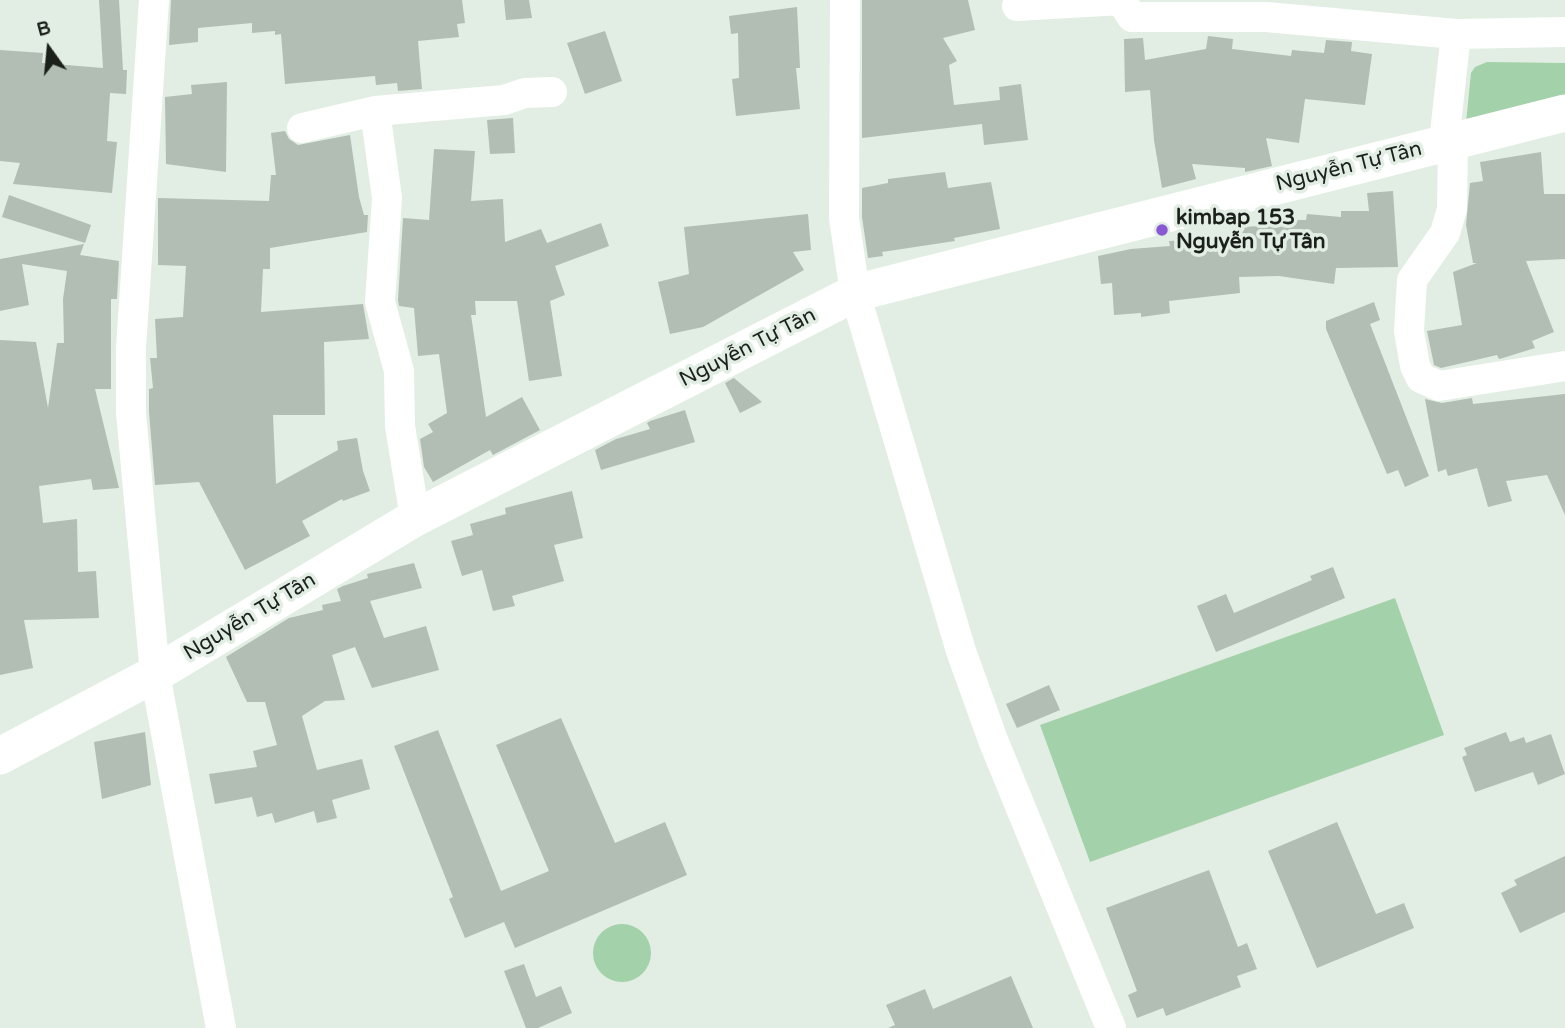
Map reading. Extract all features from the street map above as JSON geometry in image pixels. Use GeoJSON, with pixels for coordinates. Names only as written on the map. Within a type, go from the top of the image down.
{"type":"FeatureCollection","features":[{"type":"Feature","properties":{"kind":"street"},"geometry":{"type":"LineString","coordinates":[[154,0],[131,361],[135,463],[155,674],[221,1028]]}},
{"type":"Feature","properties":{"kind":"street"},"geometry":{"type":"LineString","coordinates":[[845,0],[844,218],[855,293],[961,651],[993,740],[1111,1028]]}},
{"type":"Feature","properties":{"kind":"street"},"geometry":{"type":"LineString","coordinates":[[1017,6],[1121,0],[1132,17],[1266,17],[1456,34],[1565,32]]}},
{"type":"Feature","properties":{"kind":"street"},"geometry":{"type":"LineString","coordinates":[[1456,34],[1448,141],[1452,209],[1445,233],[1412,280],[1409,331],[1415,366],[1421,378],[1439,386],[1565,366]]}},
{"type":"Feature","properties":{"kind":"street"},"geometry":{"type":"LineString","coordinates":[[303,128],[376,111],[505,100],[525,93],[552,92]]}},
{"type":"Feature","properties":{"kind":"street"},"geometry":{"type":"LineString","coordinates":[[376,111],[387,198],[380,302],[399,371],[400,426],[415,518]]}},
{"type":"Feature","properties":{"kind":"street","name":"Nguyễn Tự Tân"},"geometry":{"type":"LineString","coordinates":[[0,755],[155,674],[415,518],[855,293],[1565,113]]}},
{"type":"Feature","properties":{"kind":"green space"},"geometry":{"type":"Polygon","coordinates":[[[1487,62],[1565,63],[1565,102],[1466,123],[1471,73],[1475,67],[1487,62]]]}},
{"type":"Feature","properties":{"kind":"green space"},"geometry":{"type":"Polygon","coordinates":[[[1395,598],[1444,735],[1090,862],[1040,725],[1395,598]]]}},
{"type":"Feature","properties":{"kind":"green space"},"geometry":{"type":"Polygon","coordinates":[[[616,924],[628,924],[643,932],[651,947],[651,959],[643,974],[628,982],[616,982],[601,974],[593,959],[593,947],[601,932],[616,924]]]}},
{"type":"Feature","properties":{"kind":"building"},"geometry":{"type":"Polygon","coordinates":[[[99,0],[119,0],[123,70],[127,70],[126,94],[110,93],[107,141],[117,142],[112,193],[13,184],[20,163],[0,161],[0,50],[43,53],[42,63],[103,68],[99,0]]]}},
{"type":"Feature","properties":{"kind":"building"},"geometry":{"type":"Polygon","coordinates":[[[171,0],[462,0],[465,23],[457,24],[459,37],[418,41],[422,89],[398,91],[397,83],[376,85],[375,76],[285,84],[281,34],[275,35],[275,31],[252,33],[252,23],[198,28],[198,42],[169,45],[171,0]]]}},
{"type":"Feature","properties":{"kind":"building"},"geometry":{"type":"Polygon","coordinates":[[[504,0],[529,0],[532,18],[506,20],[504,0]]]}},
{"type":"Feature","properties":{"kind":"building"},"geometry":{"type":"Polygon","coordinates":[[[862,0],[968,0],[975,30],[943,38],[957,61],[949,65],[954,105],[1000,100],[999,87],[1021,84],[1028,140],[984,145],[982,124],[862,138],[862,0]]]}},
{"type":"Feature","properties":{"kind":"building"},"geometry":{"type":"Polygon","coordinates":[[[797,7],[800,68],[796,68],[800,109],[736,116],[732,79],[739,78],[738,33],[731,34],[729,16],[797,7]]]}},
{"type":"Feature","properties":{"kind":"building"},"geometry":{"type":"Polygon","coordinates":[[[605,31],[622,81],[585,94],[567,43],[605,31]]]}},
{"type":"Feature","properties":{"kind":"building"},"geometry":{"type":"Polygon","coordinates":[[[1208,36],[1233,39],[1232,49],[1291,56],[1292,50],[1324,53],[1326,40],[1352,42],[1351,51],[1372,54],[1365,105],[1305,99],[1299,143],[1266,138],[1272,166],[1245,172],[1245,168],[1192,164],[1196,179],[1162,188],[1154,140],[1150,90],[1125,92],[1124,39],[1143,38],[1145,60],[1206,49],[1208,36]]]}},
{"type":"Feature","properties":{"kind":"building"},"geometry":{"type":"Polygon","coordinates":[[[227,82],[226,172],[166,164],[165,97],[192,94],[191,85],[227,82]]]}},
{"type":"Feature","properties":{"kind":"building"},"geometry":{"type":"Polygon","coordinates":[[[513,118],[515,153],[490,154],[487,120],[513,118]]]}},
{"type":"Feature","properties":{"kind":"building"},"geometry":{"type":"Polygon","coordinates":[[[285,131],[289,139],[298,145],[350,135],[359,197],[364,215],[368,215],[367,232],[270,248],[270,269],[263,269],[261,312],[363,304],[369,339],[324,342],[325,415],[273,415],[276,484],[338,450],[337,441],[357,438],[370,491],[343,501],[342,499],[302,521],[310,536],[245,570],[199,482],[155,485],[149,389],[153,388],[150,358],[157,358],[155,319],[183,317],[186,266],[158,265],[158,198],[269,201],[271,175],[276,175],[271,133],[285,131]]]}},
{"type":"Feature","properties":{"kind":"building"},"geometry":{"type":"Polygon","coordinates":[[[434,149],[475,151],[471,201],[503,199],[505,242],[541,229],[547,243],[601,223],[609,246],[555,266],[565,295],[550,301],[562,376],[529,381],[517,301],[475,301],[476,315],[471,315],[486,417],[522,397],[540,430],[493,455],[490,450],[433,482],[424,467],[420,439],[433,432],[428,424],[447,413],[439,354],[418,356],[414,308],[399,306],[398,300],[403,218],[429,220],[434,149]]]}},
{"type":"Feature","properties":{"kind":"building"},"geometry":{"type":"Polygon","coordinates":[[[1541,152],[1544,194],[1565,194],[1565,259],[1526,261],[1554,332],[1532,341],[1535,348],[1503,358],[1499,359],[1497,355],[1441,368],[1434,365],[1427,331],[1462,325],[1453,272],[1477,263],[1473,263],[1466,225],[1470,183],[1483,181],[1480,162],[1541,152]]]}},
{"type":"Feature","properties":{"kind":"building"},"geometry":{"type":"Polygon","coordinates":[[[945,172],[948,188],[991,182],[1000,229],[954,238],[955,241],[882,252],[883,256],[868,258],[862,217],[862,188],[888,183],[888,179],[945,172]]]}},
{"type":"Feature","properties":{"kind":"building"},"geometry":{"type":"Polygon","coordinates":[[[1393,191],[1398,267],[1336,268],[1334,284],[1279,276],[1239,277],[1240,293],[1169,301],[1170,313],[1141,317],[1141,313],[1114,315],[1112,283],[1101,284],[1098,256],[1131,249],[1170,246],[1169,241],[1238,238],[1237,227],[1263,226],[1263,220],[1306,220],[1307,214],[1341,217],[1341,211],[1369,211],[1367,193],[1393,191]]]}},
{"type":"Feature","properties":{"kind":"building"},"geometry":{"type":"Polygon","coordinates":[[[9,195],[91,225],[85,243],[2,217],[9,195]]]}},
{"type":"Feature","properties":{"kind":"building"},"geometry":{"type":"Polygon","coordinates":[[[808,214],[811,250],[793,252],[804,270],[703,327],[670,334],[658,282],[689,274],[684,227],[808,214]]]}},
{"type":"Feature","properties":{"kind":"building"},"geometry":{"type":"Polygon","coordinates":[[[84,244],[80,255],[119,261],[117,299],[111,299],[111,389],[95,389],[119,488],[93,490],[91,479],[39,486],[43,523],[77,519],[78,572],[96,571],[99,618],[24,620],[33,668],[0,675],[0,340],[36,342],[48,408],[57,343],[64,343],[63,299],[67,271],[22,264],[29,305],[0,311],[0,259],[84,244]]]}},
{"type":"Feature","properties":{"kind":"building"},"geometry":{"type":"Polygon","coordinates":[[[1374,302],[1380,320],[1370,324],[1429,476],[1405,487],[1398,470],[1387,474],[1326,329],[1326,321],[1374,302]]]}},
{"type":"Feature","properties":{"kind":"building"},"geometry":{"type":"Polygon","coordinates":[[[734,378],[762,402],[740,413],[725,383],[734,378]]]}},
{"type":"Feature","properties":{"kind":"building"},"geometry":{"type":"Polygon","coordinates":[[[1565,394],[1565,515],[1547,475],[1506,481],[1512,501],[1488,507],[1477,468],[1448,476],[1446,469],[1438,472],[1425,399],[1442,403],[1472,398],[1473,404],[1565,394]]]}},
{"type":"Feature","properties":{"kind":"building"},"geometry":{"type":"Polygon","coordinates":[[[685,410],[695,442],[601,470],[595,450],[616,439],[650,429],[647,423],[650,421],[685,410]]]}},
{"type":"Feature","properties":{"kind":"building"},"geometry":{"type":"Polygon","coordinates":[[[572,491],[583,538],[554,545],[564,581],[512,596],[515,606],[493,611],[482,570],[462,576],[451,541],[473,535],[470,524],[506,514],[505,508],[572,491]]]}},
{"type":"Feature","properties":{"kind":"building"},"geometry":{"type":"Polygon","coordinates":[[[414,563],[422,588],[370,601],[384,638],[426,626],[439,670],[372,688],[355,647],[332,655],[345,700],[325,701],[302,716],[317,770],[362,759],[370,789],[332,800],[337,818],[317,823],[314,811],[275,823],[272,813],[257,817],[252,797],[215,804],[209,774],[257,767],[253,751],[277,745],[265,702],[247,702],[226,657],[289,618],[323,610],[322,605],[341,601],[337,589],[368,578],[367,574],[414,563]]]}},
{"type":"Feature","properties":{"kind":"building"},"geometry":{"type":"Polygon","coordinates":[[[1333,567],[1345,598],[1216,652],[1197,606],[1226,594],[1234,613],[1312,580],[1310,576],[1333,567]]]}},
{"type":"Feature","properties":{"kind":"building"},"geometry":{"type":"Polygon","coordinates":[[[1049,685],[1060,710],[1017,728],[1006,704],[1049,685]]]}},
{"type":"Feature","properties":{"kind":"building"},"geometry":{"type":"Polygon","coordinates":[[[561,718],[615,843],[665,822],[687,875],[515,948],[504,922],[465,938],[449,899],[453,897],[394,746],[438,730],[501,891],[549,871],[496,745],[561,718]]]}},
{"type":"Feature","properties":{"kind":"building"},"geometry":{"type":"Polygon","coordinates":[[[145,732],[151,785],[102,799],[94,742],[145,732]]]}},
{"type":"Feature","properties":{"kind":"building"},"geometry":{"type":"Polygon","coordinates":[[[1506,732],[1510,742],[1524,737],[1526,743],[1551,734],[1565,774],[1538,785],[1533,772],[1475,792],[1462,757],[1467,755],[1464,748],[1506,732]]]}},
{"type":"Feature","properties":{"kind":"building"},"geometry":{"type":"Polygon","coordinates":[[[1337,822],[1376,914],[1404,903],[1414,928],[1317,968],[1268,851],[1337,822]]]}},
{"type":"Feature","properties":{"kind":"building"},"geometry":{"type":"Polygon","coordinates":[[[1565,856],[1565,912],[1520,933],[1501,893],[1517,885],[1514,880],[1565,856]]]}},
{"type":"Feature","properties":{"kind":"building"},"geometry":{"type":"Polygon","coordinates":[[[1209,870],[1238,947],[1247,943],[1257,969],[1237,976],[1241,987],[1166,1016],[1163,1008],[1137,1018],[1128,995],[1137,991],[1106,908],[1209,870]]]}},
{"type":"Feature","properties":{"kind":"building"},"geometry":{"type":"Polygon","coordinates":[[[524,964],[536,997],[561,986],[572,1013],[538,1028],[526,1028],[504,971],[524,964]]]}},
{"type":"Feature","properties":{"kind":"building"},"geometry":{"type":"Polygon","coordinates":[[[1011,976],[1033,1028],[888,1028],[895,1025],[886,1005],[925,989],[933,1009],[1011,976]]]}},
{"type":"Feature","properties":{"kind":"place","name":"kimbap 153 Nguyễn Tự Tân"},"geometry":{"type":"Point","coordinates":[1162,230]}}]}
